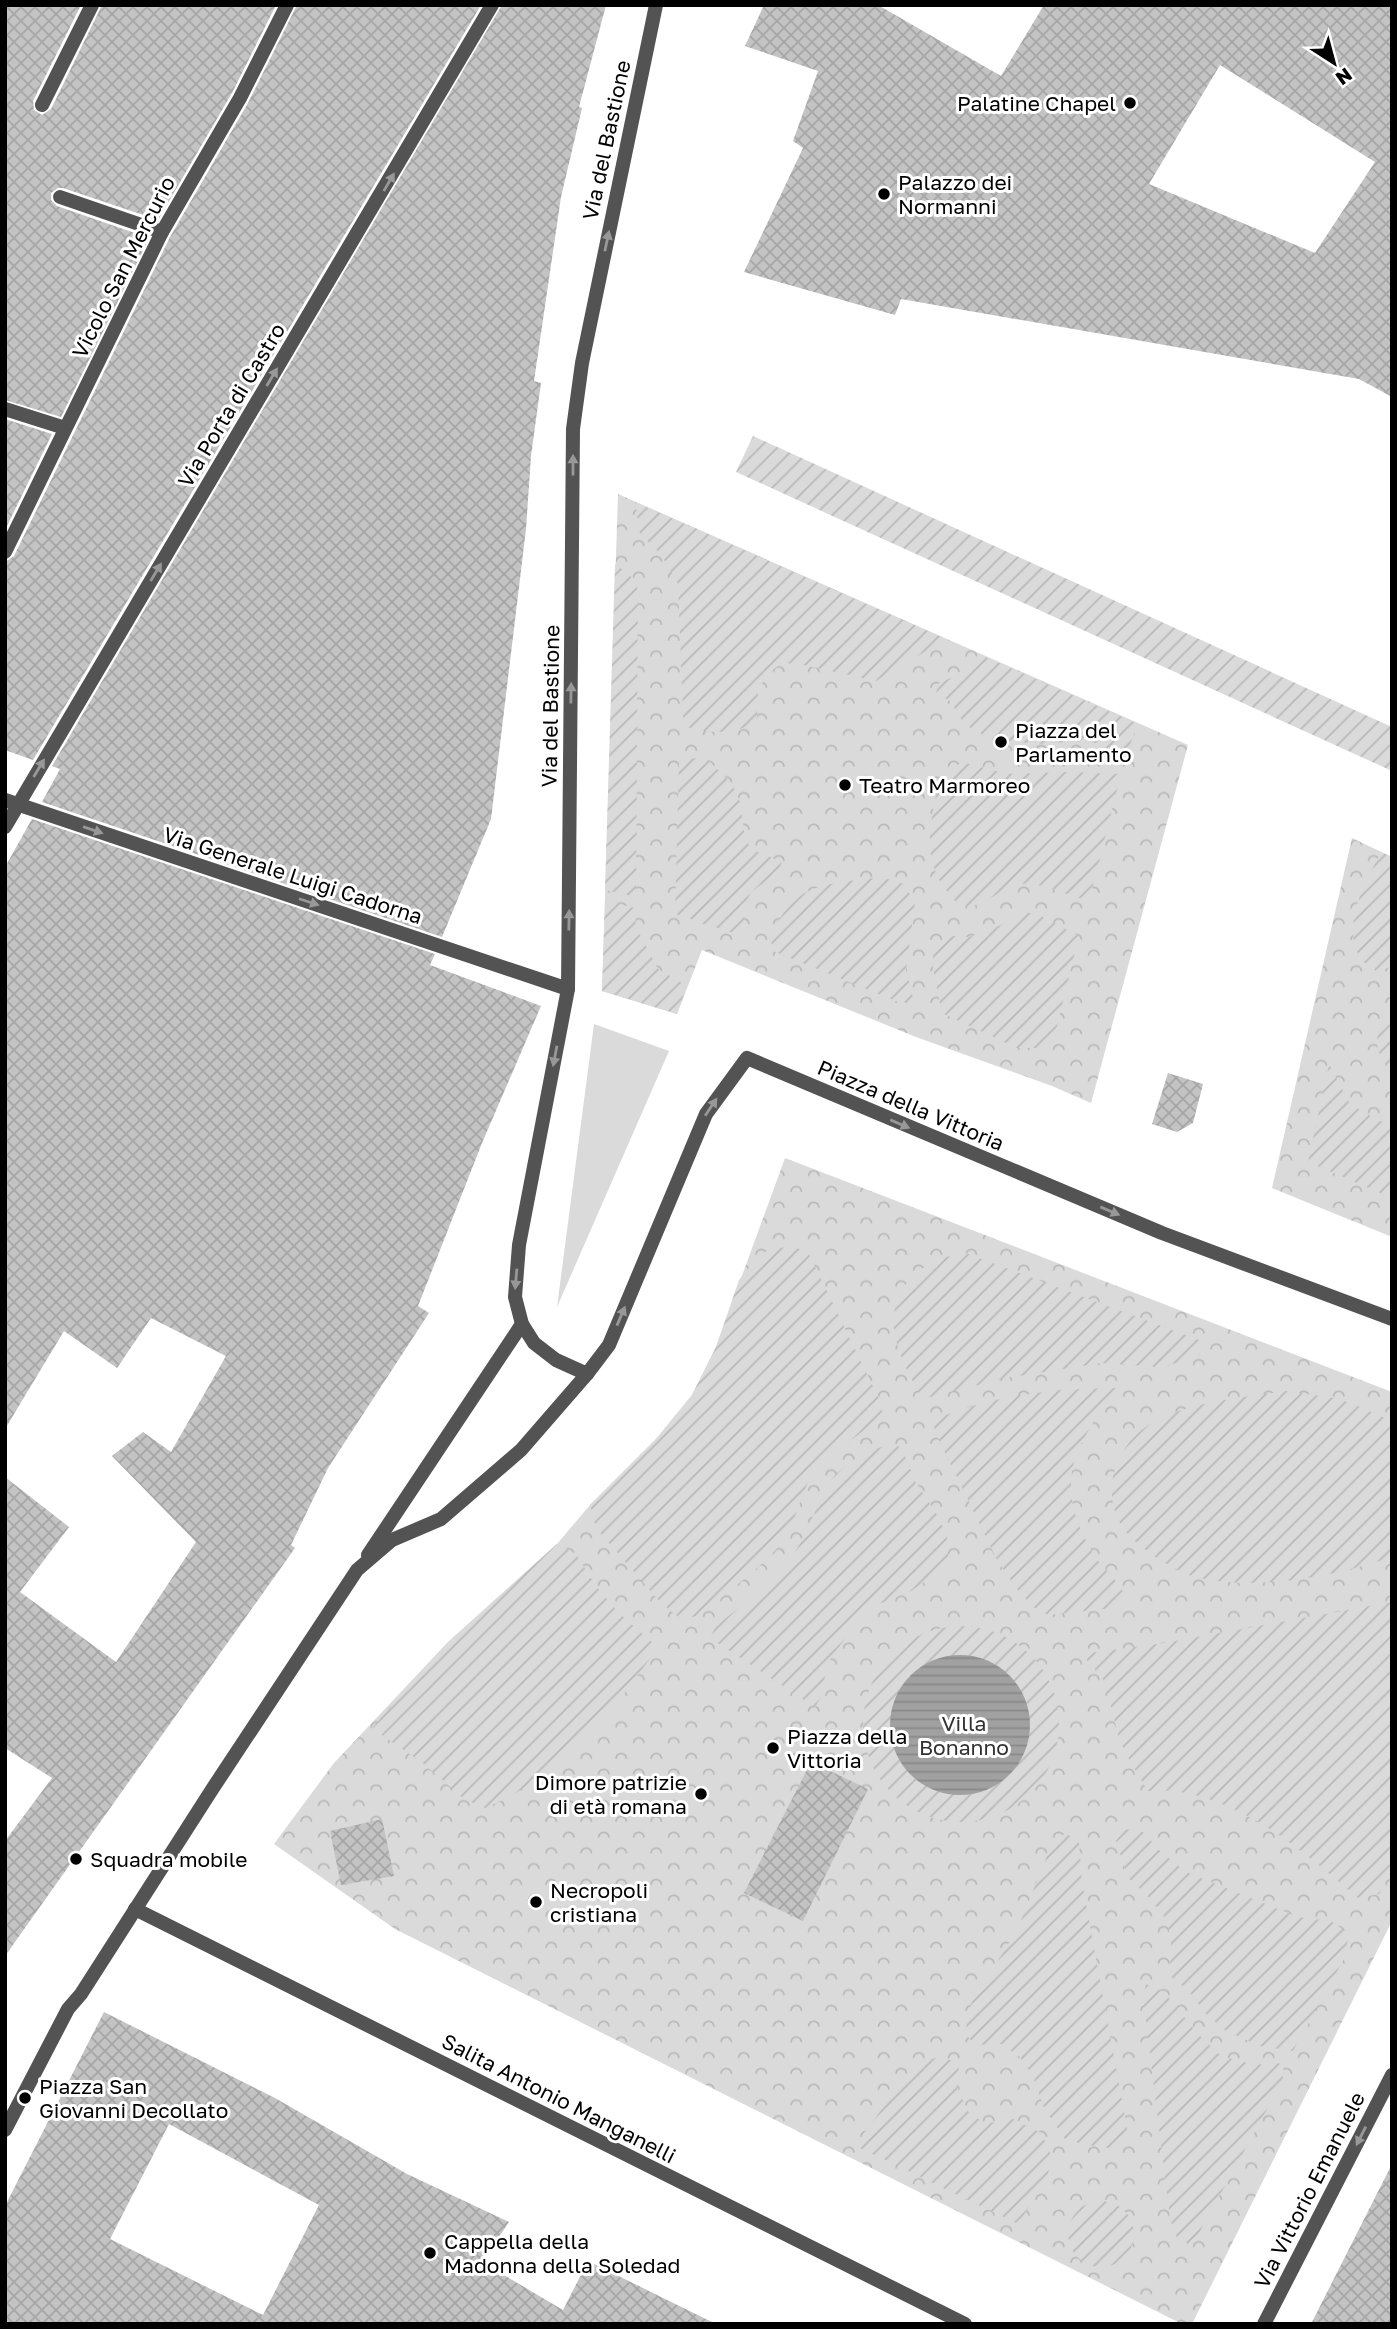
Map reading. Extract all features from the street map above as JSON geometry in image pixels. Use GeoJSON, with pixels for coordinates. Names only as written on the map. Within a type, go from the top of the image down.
{"type":"FeatureCollection","features":[{"type":"Feature","properties":{"kind":"street"},"geometry":{"type":"LineString","coordinates":[[42,105],[92,5]]}},
{"type":"Feature","properties":{"kind":"street","name":"Vicolo San Mercurio"},"geometry":{"type":"LineString","coordinates":[[5,552],[162,232],[240,98],[287,5]]}},
{"type":"Feature","properties":{"kind":"street","name":"Via Porta di Castro"},"geometry":{"type":"LineString","coordinates":[[5,827],[11,802],[492,5]]}},
{"type":"Feature","properties":{"kind":"street","name":"Via del Bastione"},"geometry":{"type":"LineString","coordinates":[[587,1374],[556,1360],[534,1343],[522,1324],[514,1297],[519,1245],[568,989],[573,429],[582,363],[656,5]]}},
{"type":"Feature","properties":{"kind":"street"},"geometry":{"type":"LineString","coordinates":[[60,197],[162,232]]}},
{"type":"Feature","properties":{"kind":"street"},"geometry":{"type":"LineString","coordinates":[[5,409],[65,428]]}},
{"type":"Feature","properties":{"kind":"street","name":"Via Generale Luigi Cadorna"},"geometry":{"type":"LineString","coordinates":[[11,802],[568,989]]}},
{"type":"Feature","properties":{"kind":"street","name":"Piazza della Vittoria"},"geometry":{"type":"LineString","coordinates":[[587,1374],[609,1345],[706,1114],[747,1058],[1162,1233],[1392,1319]]}},
{"type":"Feature","properties":{"kind":"street"},"geometry":{"type":"LineString","coordinates":[[5,2130],[68,2009],[82,1994],[135,1909],[522,1324]]}},
{"type":"Feature","properties":{"kind":"street"},"geometry":{"type":"LineString","coordinates":[[358,1570],[392,1540],[441,1520],[521,1450],[587,1374]]}},
{"type":"Feature","properties":{"kind":"street","name":"Salita Antonio Manganelli"},"geometry":{"type":"LineString","coordinates":[[135,1909],[965,2324]]}},
{"type":"Feature","properties":{"kind":"street","name":"Via Vittorio Emanuele"},"geometry":{"type":"LineString","coordinates":[[1264,2324],[1392,2075]]}},
{"type":"Feature","properties":{"kind":"green space"},"geometry":{"type":"Polygon","coordinates":[[[753,436],[1392,727],[1392,771],[736,472],[753,436]]]}},
{"type":"Feature","properties":{"kind":"green space"},"geometry":{"type":"Polygon","coordinates":[[[618,494],[1188,745],[1091,1103],[1052,1086],[916,1037],[702,950],[677,1014],[602,991],[618,494]]]}},
{"type":"Feature","properties":{"kind":"green space"},"geometry":{"type":"Polygon","coordinates":[[[635,502],[946,639],[876,681],[799,664],[782,663],[766,675],[758,691],[757,719],[750,725],[722,732],[685,726],[678,584],[660,553],[640,534],[635,502]]]}},
{"type":"Feature","properties":{"kind":"green space"},"geometry":{"type":"Polygon","coordinates":[[[615,564],[630,575],[638,590],[636,897],[605,890],[615,564]]]}},
{"type":"Feature","properties":{"kind":"green space"},"geometry":{"type":"Polygon","coordinates":[[[981,655],[1138,724],[1128,750],[1086,741],[1038,744],[993,740],[965,725],[950,701],[936,693],[939,683],[955,676],[981,655]]]}},
{"type":"Feature","properties":{"kind":"green space"},"geometry":{"type":"Polygon","coordinates":[[[695,758],[708,760],[732,784],[740,802],[745,838],[751,849],[782,862],[777,873],[751,892],[744,906],[743,936],[675,914],[679,761],[695,758]]]}},
{"type":"Feature","properties":{"kind":"green space"},"geometry":{"type":"Polygon","coordinates":[[[962,762],[1007,774],[1121,774],[1089,901],[1032,883],[1012,885],[979,905],[960,906],[937,876],[931,854],[930,831],[939,785],[947,774],[962,762]]]}},
{"type":"Feature","properties":{"kind":"green space"},"geometry":{"type":"Polygon","coordinates":[[[1352,838],[1392,857],[1392,1237],[1272,1188],[1352,838]]]}},
{"type":"Feature","properties":{"kind":"green space"},"geometry":{"type":"Polygon","coordinates":[[[1381,852],[1392,857],[1392,967],[1376,971],[1363,961],[1353,934],[1357,905],[1381,852]]]}},
{"type":"Feature","properties":{"kind":"green space"},"geometry":{"type":"Polygon","coordinates":[[[881,877],[904,884],[915,903],[906,970],[914,1002],[898,1002],[773,951],[770,933],[789,907],[803,894],[831,884],[881,877]]]}},
{"type":"Feature","properties":{"kind":"green space"},"geometry":{"type":"Polygon","coordinates":[[[605,901],[635,908],[636,927],[658,969],[687,986],[677,1014],[602,991],[605,901]]]}},
{"type":"Feature","properties":{"kind":"green space"},"geometry":{"type":"Polygon","coordinates":[[[1026,912],[1041,916],[1079,936],[1056,1030],[1050,1043],[1037,1048],[1017,1048],[942,1013],[933,969],[933,949],[953,936],[969,937],[1026,912]]]}},
{"type":"Feature","properties":{"kind":"green space"},"geometry":{"type":"Polygon","coordinates":[[[1392,1011],[1392,1073],[1381,1057],[1377,1042],[1380,1027],[1392,1011]]]}},
{"type":"Feature","properties":{"kind":"green space"},"geometry":{"type":"Polygon","coordinates":[[[594,1024],[669,1051],[557,1307],[594,1024]]]}},
{"type":"Feature","properties":{"kind":"green space"},"geometry":{"type":"Polygon","coordinates":[[[1329,1064],[1350,1104],[1379,1121],[1392,1123],[1392,1198],[1308,1162],[1329,1064]]]}},
{"type":"Feature","properties":{"kind":"green space","name":"Villa Bonanno"},"geometry":{"type":"Polygon","coordinates":[[[785,1158],[1392,1392],[1392,1921],[1192,2324],[1182,2324],[395,1929],[274,1844],[334,1763],[447,1643],[557,1544],[590,1505],[656,1439],[692,1395],[716,1347],[785,1158]]]}},
{"type":"Feature","properties":{"kind":"green space"},"geometry":{"type":"Polygon","coordinates":[[[795,1247],[809,1254],[881,1403],[882,1414],[817,1469],[807,1485],[790,1530],[770,1556],[699,1615],[682,1620],[661,1603],[596,1528],[590,1505],[656,1439],[692,1395],[716,1347],[739,1280],[759,1255],[774,1248],[795,1247]]]}},
{"type":"Feature","properties":{"kind":"green space"},"geometry":{"type":"Polygon","coordinates":[[[966,1253],[1207,1343],[1199,1355],[1159,1367],[1101,1363],[1006,1378],[922,1399],[897,1344],[894,1318],[896,1303],[911,1278],[922,1269],[936,1261],[966,1253]]]}},
{"type":"Feature","properties":{"kind":"green space"},"geometry":{"type":"Polygon","coordinates":[[[1118,1388],[1120,1397],[1097,1416],[1079,1449],[1071,1479],[1071,1494],[1085,1540],[1124,1593],[1121,1603],[1112,1608],[1048,1615],[1033,1607],[997,1560],[932,1421],[1000,1399],[1047,1392],[1118,1388]]]}},
{"type":"Feature","properties":{"kind":"green space"},"geometry":{"type":"Polygon","coordinates":[[[1287,1391],[1340,1399],[1392,1421],[1392,1557],[1346,1570],[1293,1580],[1240,1583],[1215,1581],[1173,1568],[1152,1555],[1125,1531],[1114,1509],[1112,1480],[1122,1453],[1141,1431],[1166,1415],[1182,1410],[1218,1401],[1287,1391]]]}},
{"type":"Feature","properties":{"kind":"green space"},"geometry":{"type":"Polygon","coordinates":[[[894,1443],[902,1449],[916,1483],[935,1511],[947,1536],[948,1556],[945,1568],[911,1591],[874,1606],[856,1623],[831,1658],[822,1695],[815,1707],[710,1638],[716,1626],[780,1575],[805,1536],[823,1493],[835,1475],[872,1450],[894,1443]]]}},
{"type":"Feature","properties":{"kind":"green space"},"geometry":{"type":"Polygon","coordinates":[[[557,1544],[576,1554],[596,1586],[619,1613],[655,1645],[649,1660],[615,1706],[560,1763],[513,1795],[485,1808],[464,1799],[424,1764],[372,1728],[447,1643],[557,1544]]]}},
{"type":"Feature","properties":{"kind":"green space"},"geometry":{"type":"Polygon","coordinates":[[[1392,1602],[1392,1868],[1379,1894],[1358,1898],[1297,1848],[1254,1819],[1207,1798],[1177,1791],[1148,1791],[1119,1739],[1105,1682],[1082,1654],[1158,1644],[1392,1602]]]}},
{"type":"Feature","properties":{"kind":"green space"},"geometry":{"type":"Polygon","coordinates":[[[961,1626],[998,1634],[1030,1655],[1051,1687],[1059,1724],[1051,1761],[1030,1793],[998,1814],[961,1822],[924,1814],[892,1793],[871,1761],[863,1724],[871,1687],[892,1655],[924,1634],[961,1626]]]}},
{"type":"Feature","properties":{"kind":"green space"},"geometry":{"type":"Polygon","coordinates":[[[1124,1829],[1143,1832],[1160,1851],[1186,1872],[1298,1917],[1331,1921],[1349,1934],[1344,1959],[1293,2051],[1260,2046],[1226,2031],[1205,2013],[1189,1991],[1170,1976],[1171,1943],[1167,1920],[1145,1893],[1128,1878],[1116,1841],[1124,1829]]]}},
{"type":"Feature","properties":{"kind":"green space"},"geometry":{"type":"Polygon","coordinates":[[[1066,1833],[1079,1843],[1082,1882],[1129,2139],[1108,2148],[1065,2139],[1045,2110],[1032,2075],[1020,2057],[1001,2044],[974,2045],[966,2034],[972,2002],[1017,1930],[1053,1841],[1066,1833]]]}},
{"type":"Feature","properties":{"kind":"green space"},"geometry":{"type":"Polygon","coordinates":[[[1146,1984],[1164,1992],[1197,2033],[1221,2056],[1255,2065],[1279,2063],[1284,2070],[1282,2082],[1192,2246],[1177,2238],[1170,2219],[1143,1997],[1146,1984]]]}},
{"type":"Feature","properties":{"kind":"green space"},"geometry":{"type":"Polygon","coordinates":[[[941,2056],[959,2064],[957,2088],[969,2113],[985,2123],[1011,2118],[1041,2133],[1050,2152],[1048,2178],[1018,2224],[860,2148],[862,2136],[887,2102],[926,2061],[941,2056]]]}},
{"type":"Feature","properties":{"kind":"green space"},"geometry":{"type":"Polygon","coordinates":[[[1095,2201],[1107,2201],[1119,2206],[1129,2216],[1134,2234],[1132,2247],[1119,2262],[1107,2267],[1095,2267],[1083,2262],[1073,2252],[1068,2240],[1068,2228],[1073,2216],[1083,2206],[1095,2201]]]}},
{"type":"Feature","properties":{"kind":"shaded area"},"geometry":{"type":"Polygon","coordinates":[[[960,1655],[987,1660],[1009,1676],[1025,1698],[1030,1725],[1025,1752],[1009,1774],[987,1790],[960,1795],[933,1790],[911,1774],[895,1752],[890,1725],[895,1698],[911,1676],[933,1660],[960,1655]]]}},
{"type":"Feature","properties":{"kind":"building"},"geometry":{"type":"Polygon","coordinates":[[[5,5],[81,5],[33,101],[34,110],[42,115],[51,109],[102,5],[276,5],[232,93],[158,220],[63,188],[51,193],[51,200],[57,206],[149,238],[61,417],[5,400],[5,5]]]}},
{"type":"Feature","properties":{"kind":"building"},"geometry":{"type":"Polygon","coordinates":[[[297,5],[481,5],[33,760],[5,750],[5,562],[14,556],[170,237],[248,103],[297,5]]]}},
{"type":"Feature","properties":{"kind":"building"},"geometry":{"type":"Polygon","coordinates":[[[502,5],[606,5],[579,107],[582,108],[561,197],[534,381],[541,383],[491,819],[442,937],[42,802],[60,769],[52,766],[502,5]]]}},
{"type":"Feature","properties":{"kind":"building","name":"Palazzo dei Normanni"},"geometry":{"type":"Polygon","coordinates":[[[764,5],[878,5],[1001,76],[1044,5],[1392,5],[1392,397],[1359,379],[901,299],[895,315],[744,272],[803,148],[793,141],[818,71],[745,46],[764,5]],[[1220,65],[1149,184],[1315,253],[1375,162],[1220,65]]]}},
{"type":"Feature","properties":{"kind":"building"},"geometry":{"type":"Polygon","coordinates":[[[5,419],[52,434],[5,530],[5,419]]]}},
{"type":"Feature","properties":{"kind":"building"},"geometry":{"type":"Polygon","coordinates":[[[32,819],[435,954],[430,965],[541,1006],[482,1143],[418,1306],[429,1313],[328,1468],[291,1545],[295,1548],[5,1956],[5,1841],[52,1778],[5,1748],[5,1477],[69,1527],[20,1592],[116,1662],[196,1542],[112,1456],[143,1432],[171,1452],[226,1356],[151,1318],[117,1368],[64,1331],[5,1429],[5,867],[32,819]]]}},
{"type":"Feature","properties":{"kind":"building"},"geometry":{"type":"Polygon","coordinates":[[[1168,1073],[1203,1084],[1193,1123],[1177,1132],[1152,1124],[1168,1073]]]}},
{"type":"Feature","properties":{"kind":"building"},"geometry":{"type":"Polygon","coordinates":[[[811,1762],[868,1789],[803,1921],[744,1893],[811,1762]]]}},
{"type":"Feature","properties":{"kind":"building"},"geometry":{"type":"Polygon","coordinates":[[[382,1819],[394,1876],[341,1885],[330,1831],[382,1819]]]}},
{"type":"Feature","properties":{"kind":"building"},"geometry":{"type":"Polygon","coordinates":[[[104,2012],[275,2098],[407,2174],[509,2222],[482,2262],[563,2310],[588,2261],[716,2324],[5,2324],[5,2206],[104,2012]],[[169,2124],[110,2239],[263,2315],[319,2205],[169,2124]]]}},
{"type":"Feature","properties":{"kind":"building"},"geometry":{"type":"Polygon","coordinates":[[[1392,2164],[1392,2324],[1311,2324],[1392,2164]]]}},
{"type":"Feature","properties":{"kind":"place","name":"Palatine Chapel"},"geometry":{"type":"Point","coordinates":[1130,103]}},
{"type":"Feature","properties":{"kind":"place","name":"Palazzo dei Normanni"},"geometry":{"type":"Point","coordinates":[884,194]}},
{"type":"Feature","properties":{"kind":"place","name":"Piazza del Parlamento"},"geometry":{"type":"Point","coordinates":[1001,742]}},
{"type":"Feature","properties":{"kind":"place","name":"Teatro Marmoreo"},"geometry":{"type":"Point","coordinates":[845,785]}},
{"type":"Feature","properties":{"kind":"place","name":"Piazza della Vittoria"},"geometry":{"type":"Point","coordinates":[773,1748]}},
{"type":"Feature","properties":{"kind":"place","name":"Dimore patrizie di età romana"},"geometry":{"type":"Point","coordinates":[701,1794]}},
{"type":"Feature","properties":{"kind":"place","name":"Squadra mobile"},"geometry":{"type":"Point","coordinates":[76,1859]}},
{"type":"Feature","properties":{"kind":"place","name":"Necropoli cristiana"},"geometry":{"type":"Point","coordinates":[536,1902]}},
{"type":"Feature","properties":{"kind":"place","name":"Piazza San Giovanni Decollato"},"geometry":{"type":"Point","coordinates":[25,2098]}},
{"type":"Feature","properties":{"kind":"place","name":"Cappella della Madonna della Soledad"},"geometry":{"type":"Point","coordinates":[430,2253]}}]}
